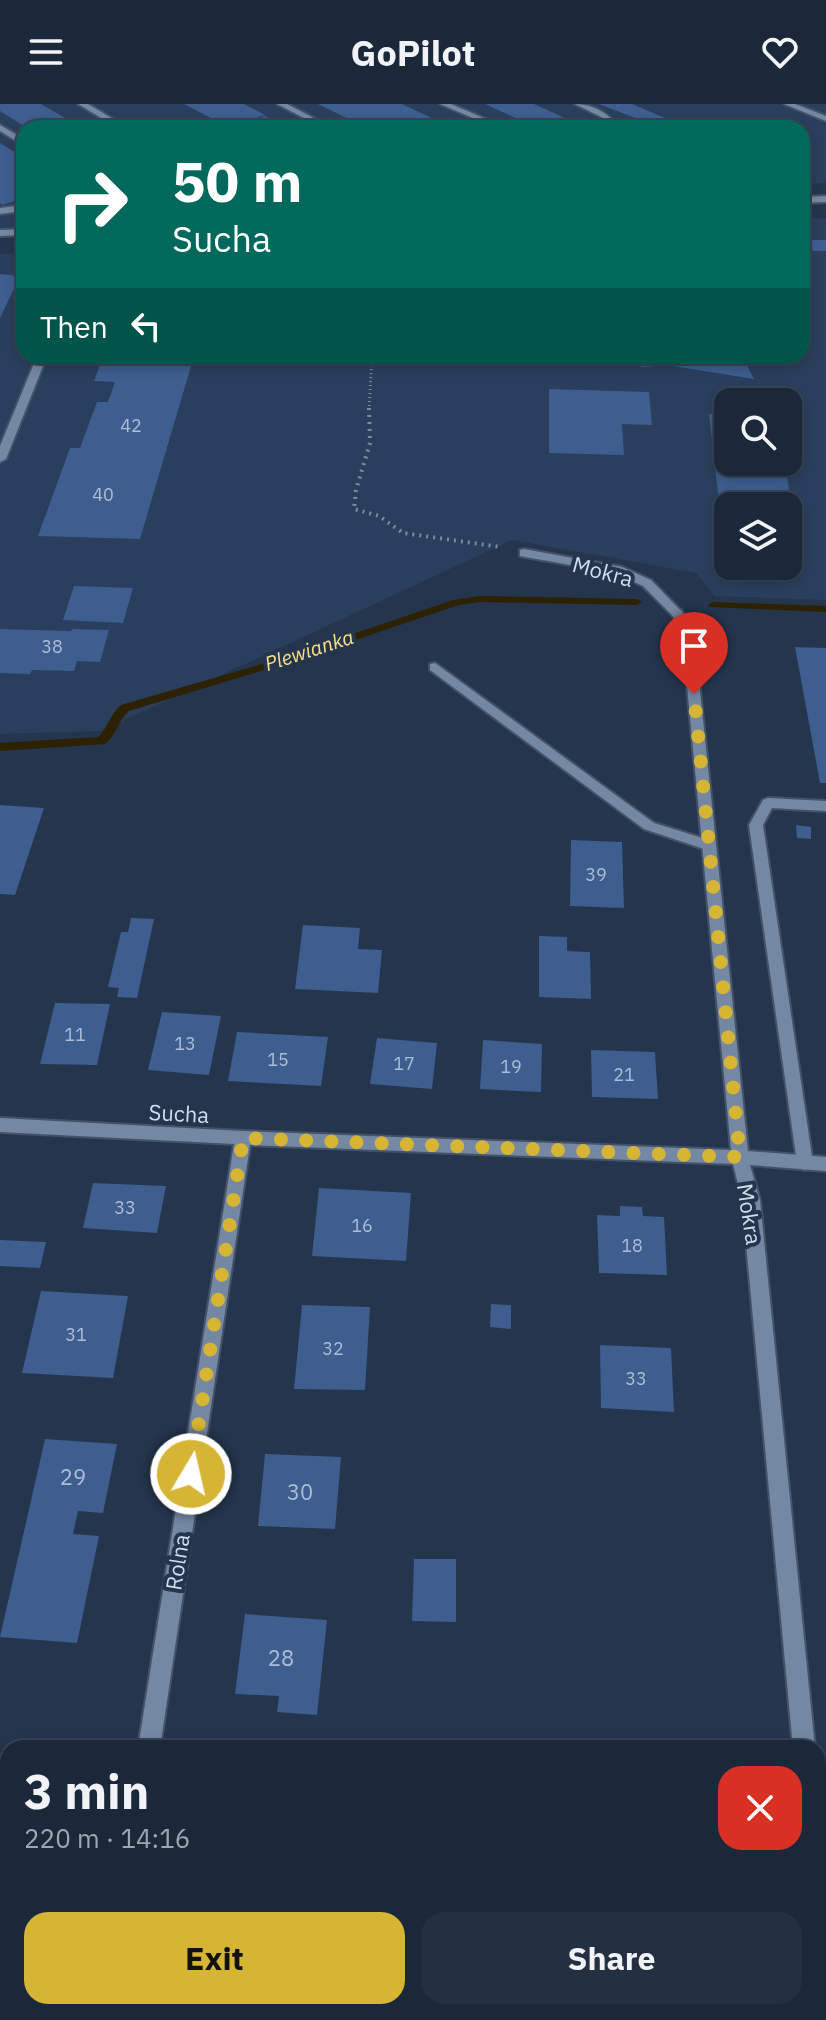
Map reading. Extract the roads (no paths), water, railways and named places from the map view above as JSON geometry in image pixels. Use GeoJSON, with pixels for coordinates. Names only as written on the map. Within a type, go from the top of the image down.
{"type":"FeatureCollection","features":[{"type":"Feature","properties":{"kind":"street"},"geometry":{"type":"LineString","coordinates":[[82,104],[110,120]]}},
{"type":"Feature","properties":{"kind":"street"},"geometry":{"type":"LineString","coordinates":[[281,104],[313,120]]}},
{"type":"Feature","properties":{"kind":"street"},"geometry":{"type":"LineString","coordinates":[[444,104],[483,120]]}},
{"type":"Feature","properties":{"kind":"street"},"geometry":{"type":"LineString","coordinates":[[579,104],[609,120]]}},
{"type":"Feature","properties":{"kind":"street"},"geometry":{"type":"LineString","coordinates":[[788,104],[826,119]]}},
{"type":"Feature","properties":{"kind":"street"},"geometry":{"type":"LineString","coordinates":[[0,459],[39,364]]}},
{"type":"Feature","properties":{"kind":"street","name":"Mokra"},"geometry":{"type":"LineString","coordinates":[[524,553],[618,570],[647,583],[677,613],[688,633],[740,1157],[751,1200],[803,1740]]}},
{"type":"Feature","properties":{"kind":"street"},"geometry":{"type":"LineString","coordinates":[[435,667],[649,826],[707,845]]}},
{"type":"Feature","properties":{"kind":"street"},"geometry":{"type":"LineString","coordinates":[[805,1163],[756,825],[768,803],[826,806]]}},
{"type":"Feature","properties":{"kind":"street","name":"Sucha"},"geometry":{"type":"LineString","coordinates":[[0,1125],[243,1138],[740,1157],[826,1164]]}},
{"type":"Feature","properties":{"kind":"street","name":"Rolna"},"geometry":{"type":"LineString","coordinates":[[150,1740],[243,1138]]}},
{"type":"Feature","properties":{"kind":"waterway","name":"Plewianka"},"geometry":{"type":"LineString","coordinates":[[0,747],[101,741],[125,708],[283,661],[457,602],[480,599],[637,602]]}},
{"type":"Feature","properties":{"kind":"waterway","name":"Plewianka"},"geometry":{"type":"LineString","coordinates":[[713,605],[826,609]]}}]}
